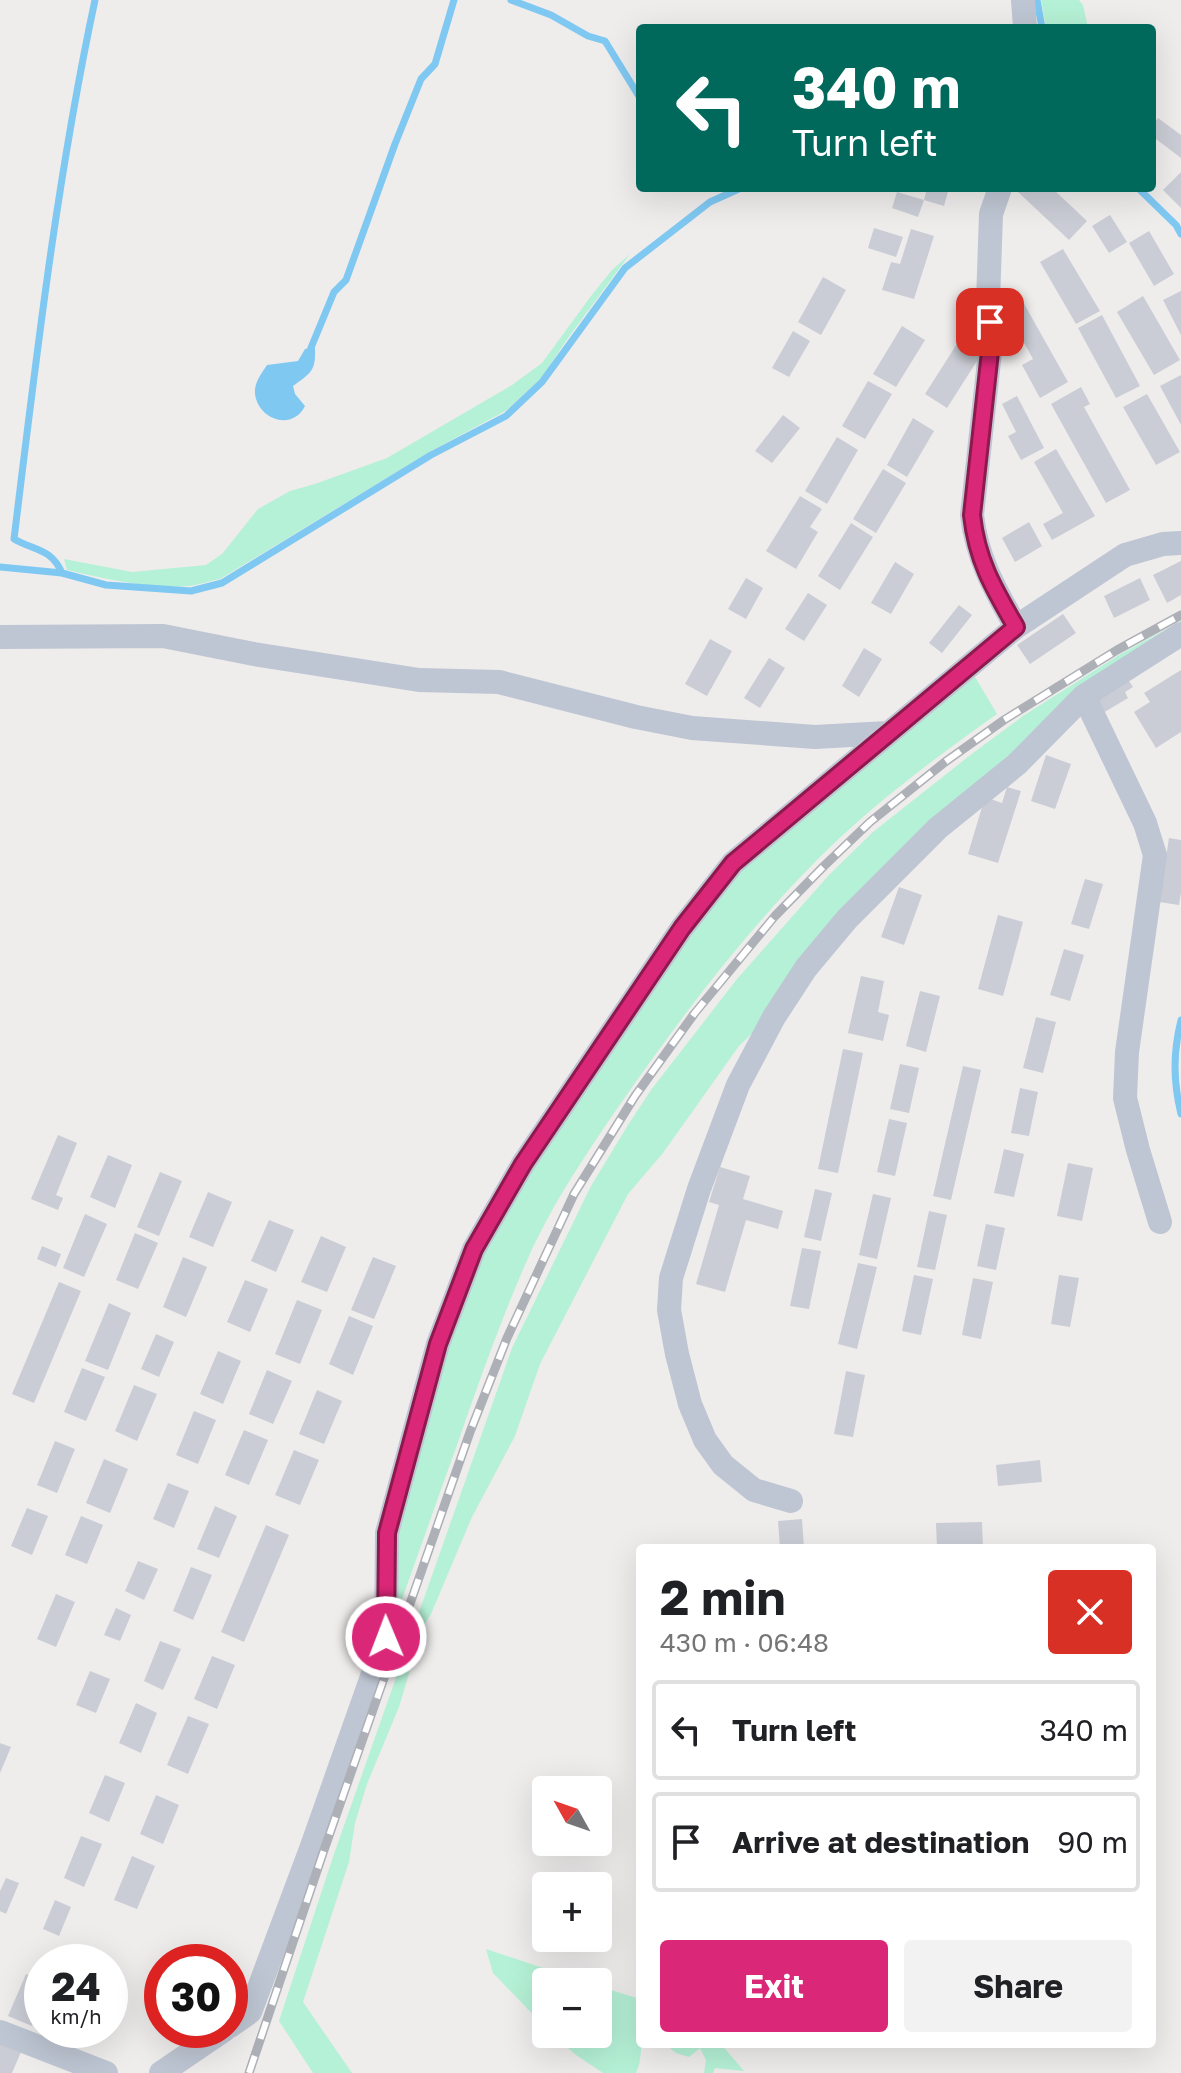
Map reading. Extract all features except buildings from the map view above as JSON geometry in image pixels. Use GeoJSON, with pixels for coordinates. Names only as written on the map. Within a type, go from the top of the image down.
{"type":"FeatureCollection","features":[{"type":"Feature","properties":{"kind":"street"},"geometry":{"type":"LineString","coordinates":[[1023,0],[1025,24]]}},
{"type":"Feature","properties":{"kind":"street"},"geometry":{"type":"LineString","coordinates":[[999,192],[991,214],[988,302],[991,343],[972,515],[975,538],[988,579],[1016,627]]}},
{"type":"Feature","properties":{"kind":"street"},"geometry":{"type":"LineString","coordinates":[[248,2013],[316,1835],[386,1637],[387,1533],[438,1344],[474,1249],[523,1164],[682,928],[733,863],[1016,627],[1125,555],[1163,544],[1181,543]]}},
{"type":"Feature","properties":{"kind":"street"},"geometry":{"type":"LineString","coordinates":[[791,1501],[754,1490],[723,1465],[705,1440],[690,1404],[669,1310],[671,1278],[699,1189],[738,1085],[774,1017],[806,968],[847,919],[938,828],[1017,764],[1084,696],[1181,634]]}},
{"type":"Feature","properties":{"kind":"street"},"geometry":{"type":"LineString","coordinates":[[0,637],[163,636],[419,680],[499,682],[692,728],[815,737],[887,733]]}},
{"type":"Feature","properties":{"kind":"street"},"geometry":{"type":"LineString","coordinates":[[1084,696],[1145,823],[1155,855],[1127,1052],[1125,1098],[1160,1222]]}},
{"type":"Feature","properties":{"kind":"street"},"geometry":{"type":"LineString","coordinates":[[0,2032],[106,2073]]}},
{"type":"Feature","properties":{"kind":"street"},"geometry":{"type":"LineString","coordinates":[[161,2073],[198,2048]]}},
{"type":"Feature","properties":{"kind":"green space"},"geometry":{"type":"Polygon","coordinates":[[[1041,0],[1079,0],[1083,5],[1087,24],[1045,24],[1041,0]]]}},
{"type":"Feature","properties":{"kind":"green space"},"geometry":{"type":"Polygon","coordinates":[[[630,254],[542,377],[507,410],[433,450],[220,579],[189,586],[158,586],[67,570],[64,559],[132,572],[206,565],[222,554],[258,509],[290,491],[387,458],[512,385],[542,363],[591,296],[630,254]]]}},
{"type":"Feature","properties":{"kind":"green space"},"geometry":{"type":"Polygon","coordinates":[[[1181,621],[1181,626],[1065,706],[739,1046],[663,1153],[628,1194],[540,1364],[515,1436],[472,1517],[431,1614],[405,1656],[413,1660],[399,1707],[367,1784],[355,1823],[349,1862],[303,2002],[352,2073],[313,2073],[279,2021],[334,1854],[512,1348],[591,1186],[651,1090],[737,979],[829,875],[873,832],[1023,716],[1119,655],[1181,621]]]}},
{"type":"Feature","properties":{"kind":"green space"},"geometry":{"type":"Polygon","coordinates":[[[975,677],[997,714],[883,800],[794,884],[745,939],[678,1024],[607,1123],[568,1184],[533,1247],[502,1320],[392,1627],[391,1534],[480,1249],[736,866],[975,677]]]}},
{"type":"Feature","properties":{"kind":"green space"},"geometry":{"type":"Polygon","coordinates":[[[486,1949],[543,1968],[532,1968],[532,2013],[493,1973],[486,1949]]]}},
{"type":"Feature","properties":{"kind":"green space"},"geometry":{"type":"Polygon","coordinates":[[[612,1990],[636,1998],[636,2048],[641,2048],[636,2073],[603,2073],[568,2048],[612,2048],[612,1990]]]}},
{"type":"Feature","properties":{"kind":"green space"},"geometry":{"type":"Polygon","coordinates":[[[670,2048],[700,2048],[689,2057],[670,2048]]]}},
{"type":"Feature","properties":{"kind":"green space"},"geometry":{"type":"Polygon","coordinates":[[[700,2048],[724,2048],[744,2071],[715,2068],[713,2073],[704,2073],[706,2060],[700,2048]]]}},
{"type":"Feature","properties":{"kind":"water"},"geometry":{"type":"Polygon","coordinates":[[[315,348],[311,371],[293,386],[295,394],[305,406],[292,419],[269,416],[257,403],[255,394],[257,382],[267,365],[298,361],[305,349],[315,348]]]}},
{"type":"Feature","properties":{"kind":"waterway"},"geometry":{"type":"LineString","coordinates":[[62,573],[48,554],[14,539],[58,201],[95,0]]}},
{"type":"Feature","properties":{"kind":"waterway"},"geometry":{"type":"LineString","coordinates":[[308,355],[334,292],[346,280],[421,79],[435,64],[454,0]]}},
{"type":"Feature","properties":{"kind":"waterway"},"geometry":{"type":"LineString","coordinates":[[511,0],[605,41],[636,91]]}},
{"type":"Feature","properties":{"kind":"waterway"},"geometry":{"type":"LineString","coordinates":[[1037,0],[1041,24]]}},
{"type":"Feature","properties":{"kind":"waterway"},"geometry":{"type":"LineString","coordinates":[[0,567],[62,573],[106,585],[191,591],[222,583],[431,455],[506,416],[542,382],[625,268],[710,202],[732,192]]}},
{"type":"Feature","properties":{"kind":"waterway"},"geometry":{"type":"LineString","coordinates":[[1142,192],[1176,225],[1181,234]]}},
{"type":"Feature","properties":{"kind":"waterway"},"geometry":{"type":"LineString","coordinates":[[1181,1020],[1175,1067],[1181,1114]]}},
{"type":"Feature","properties":{"kind":"railway"},"geometry":{"type":"LineString","coordinates":[[249,2073],[470,1432],[507,1338],[574,1194],[635,1096],[694,1014],[775,916],[870,822],[1004,720],[1117,650],[1181,615]]}},
{"type":"Feature","properties":{"kind":"route"},"geometry":{"type":"LineString","coordinates":[[386,1637],[387,1533],[438,1344],[474,1249],[523,1164],[682,928],[733,863],[1016,627],[988,579],[975,538],[972,515],[991,343],[990,322]]}}]}
